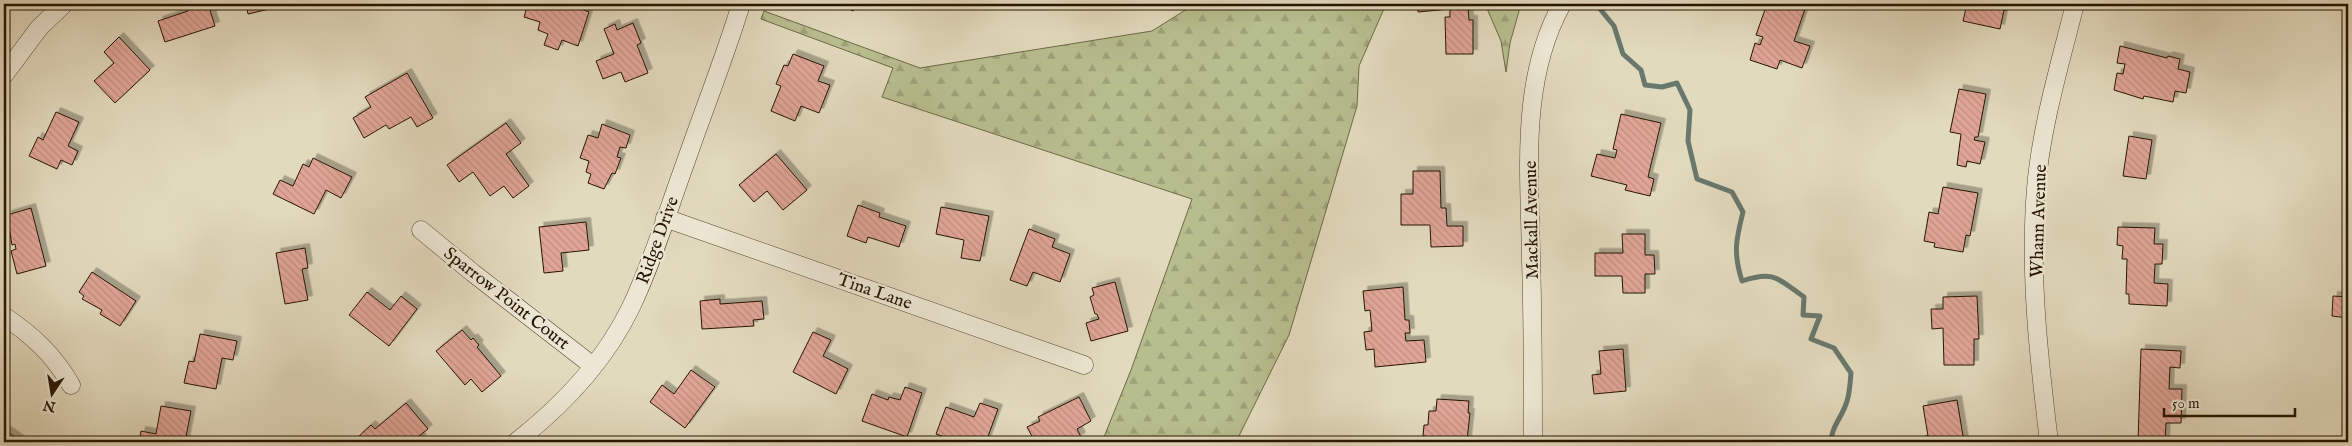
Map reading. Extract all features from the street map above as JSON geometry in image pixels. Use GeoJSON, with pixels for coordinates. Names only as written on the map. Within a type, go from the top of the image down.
{"type":"FeatureCollection","features":[{"type":"Feature","properties":{"kind":"street"},"geometry":{"type":"LineString","coordinates":[[4,75],[39,28],[64,4]]}},
{"type":"Feature","properties":{"kind":"street","name":"Ridge Drive"},"geometry":{"type":"LineString","coordinates":[[516,442],[539,424],[566,398],[593,366],[631,307],[665,218],[741,4]]}},
{"type":"Feature","properties":{"kind":"street","name":"Mackall Avenue"},"geometry":{"type":"LineString","coordinates":[[1533,442],[1534,367],[1529,165],[1532,111],[1535,80],[1543,48],[1562,4]]}},
{"type":"Feature","properties":{"kind":"street","name":"Whann Avenue"},"geometry":{"type":"LineString","coordinates":[[2049,442],[2037,318],[2035,270],[2036,190],[2041,148],[2074,4]]}},
{"type":"Feature","properties":{"kind":"street","name":"Tina Lane"},"geometry":{"type":"LineString","coordinates":[[665,218],[1084,365]]}},
{"type":"Feature","properties":{"kind":"street","name":"Sparrow Point Court"},"geometry":{"type":"LineString","coordinates":[[421,230],[593,366]]}},
{"type":"Feature","properties":{"kind":"street"},"geometry":{"type":"LineString","coordinates":[[4,316],[36,339],[53,356],[71,385]]}},
{"type":"Feature","properties":{"kind":"green space"},"geometry":{"type":"Polygon","coordinates":[[[1195,4],[1386,4],[1359,66],[1357,106],[1289,335],[1236,442],[1219,442],[1208,437],[1205,442],[1102,442],[1131,370],[1192,199],[882,97],[893,68],[761,19],[764,11],[920,68],[1152,31],[1195,4]]]}},
{"type":"Feature","properties":{"kind":"green space"},"geometry":{"type":"Polygon","coordinates":[[[1485,4],[1521,4],[1510,43],[1506,72],[1501,41],[1485,4]]]}},
{"type":"Feature","properties":{"kind":"building"},"geometry":{"type":"Polygon","coordinates":[[[208,4],[215,26],[165,42],[158,21],[188,11],[186,6],[208,4]]]}},
{"type":"Feature","properties":{"kind":"building"},"geometry":{"type":"Polygon","coordinates":[[[246,4],[291,4],[248,14],[246,4]]]}},
{"type":"Feature","properties":{"kind":"building"},"geometry":{"type":"Polygon","coordinates":[[[528,4],[577,4],[576,7],[589,12],[578,46],[562,40],[558,50],[544,45],[548,34],[538,30],[540,22],[524,17],[528,4]]]}},
{"type":"Feature","properties":{"kind":"building"},"geometry":{"type":"Polygon","coordinates":[[[840,4],[857,4],[853,11],[840,4]]]}},
{"type":"Feature","properties":{"kind":"building"},"geometry":{"type":"Polygon","coordinates":[[[1418,4],[1459,4],[1459,7],[1468,7],[1469,20],[1473,20],[1473,54],[1446,54],[1445,17],[1450,17],[1450,9],[1418,12],[1418,4]]]}},
{"type":"Feature","properties":{"kind":"building"},"geometry":{"type":"Polygon","coordinates":[[[1767,4],[1791,4],[1805,9],[1794,41],[1810,46],[1802,68],[1780,60],[1777,69],[1750,60],[1755,43],[1760,45],[1763,37],[1756,35],[1767,4]]]}},
{"type":"Feature","properties":{"kind":"building"},"geometry":{"type":"Polygon","coordinates":[[[1967,4],[2008,4],[2007,10],[2004,10],[2000,29],[1963,21],[1967,4]]]}},
{"type":"Feature","properties":{"kind":"building"},"geometry":{"type":"Polygon","coordinates":[[[633,23],[641,43],[637,45],[648,73],[625,82],[621,72],[603,79],[596,61],[614,54],[604,29],[615,24],[617,30],[633,23]]]}},
{"type":"Feature","properties":{"kind":"building"},"geometry":{"type":"Polygon","coordinates":[[[119,37],[150,70],[115,103],[94,81],[114,63],[104,52],[119,37]]]}},
{"type":"Feature","properties":{"kind":"building"},"geometry":{"type":"Polygon","coordinates":[[[2120,46],[2167,58],[2168,56],[2180,59],[2178,69],[2190,72],[2186,93],[2175,91],[2173,102],[2144,96],[2143,99],[2114,90],[2117,73],[2123,74],[2125,64],[2117,63],[2120,46]]]}},
{"type":"Feature","properties":{"kind":"building"},"geometry":{"type":"Polygon","coordinates":[[[793,54],[824,66],[818,81],[830,85],[819,113],[801,106],[795,121],[771,111],[781,86],[776,84],[784,65],[788,66],[793,54]]]}},
{"type":"Feature","properties":{"kind":"building"},"geometry":{"type":"Polygon","coordinates":[[[407,73],[433,118],[417,127],[411,117],[389,129],[386,125],[364,138],[353,118],[371,107],[365,97],[407,73]]]}},
{"type":"Feature","properties":{"kind":"building"},"geometry":{"type":"Polygon","coordinates":[[[1959,89],[1986,94],[1978,137],[1975,137],[1974,140],[1985,142],[1980,164],[1967,161],[1966,167],[1957,165],[1961,134],[1950,132],[1959,89]]]}},
{"type":"Feature","properties":{"kind":"building"},"geometry":{"type":"Polygon","coordinates":[[[56,112],[79,122],[68,146],[78,151],[72,165],[61,160],[57,169],[29,156],[38,137],[43,140],[56,112]]]}},
{"type":"Feature","properties":{"kind":"building"},"geometry":{"type":"Polygon","coordinates":[[[1621,114],[1661,123],[1648,177],[1654,179],[1650,196],[1625,190],[1627,185],[1591,176],[1597,154],[1615,158],[1617,150],[1613,149],[1621,114]]]}},
{"type":"Feature","properties":{"kind":"building"},"geometry":{"type":"Polygon","coordinates":[[[506,123],[521,143],[506,154],[529,186],[513,198],[504,186],[490,196],[473,172],[459,182],[447,165],[506,123]]]}},
{"type":"Feature","properties":{"kind":"building"},"geometry":{"type":"Polygon","coordinates":[[[602,124],[630,135],[626,148],[620,147],[617,157],[621,158],[615,174],[612,173],[604,189],[588,183],[591,174],[586,172],[589,161],[580,158],[588,135],[598,138],[602,124]]]}},
{"type":"Feature","properties":{"kind":"building"},"geometry":{"type":"Polygon","coordinates":[[[2129,136],[2152,140],[2146,179],[2123,176],[2129,136]]]}},
{"type":"Feature","properties":{"kind":"building"},"geometry":{"type":"Polygon","coordinates":[[[776,154],[807,190],[783,210],[767,191],[754,202],[739,185],[776,154]]]}},
{"type":"Feature","properties":{"kind":"building"},"geometry":{"type":"Polygon","coordinates":[[[313,158],[352,177],[341,198],[326,190],[314,214],[273,194],[280,180],[293,186],[303,164],[309,167],[313,158]]]}},
{"type":"Feature","properties":{"kind":"building"},"geometry":{"type":"Polygon","coordinates":[[[1413,171],[1440,171],[1441,208],[1446,208],[1447,226],[1463,226],[1463,246],[1431,247],[1430,225],[1401,225],[1401,194],[1413,194],[1413,171]]]}},
{"type":"Feature","properties":{"kind":"building"},"geometry":{"type":"Polygon","coordinates":[[[1943,187],[1978,193],[1970,236],[1966,235],[1963,252],[1934,247],[1935,243],[1924,241],[1929,212],[1938,214],[1943,187]]]}},
{"type":"Feature","properties":{"kind":"building"},"geometry":{"type":"Polygon","coordinates":[[[858,205],[880,213],[879,217],[906,226],[899,247],[868,237],[866,243],[847,236],[858,205]]]}},
{"type":"Feature","properties":{"kind":"building"},"geometry":{"type":"Polygon","coordinates":[[[941,207],[989,216],[980,261],[961,258],[964,240],[936,234],[941,207]]]}},
{"type":"Feature","properties":{"kind":"building"},"geometry":{"type":"Polygon","coordinates":[[[31,208],[46,266],[17,274],[11,251],[16,249],[15,244],[12,245],[7,215],[31,208]]]}},
{"type":"Feature","properties":{"kind":"building"},"geometry":{"type":"Polygon","coordinates":[[[586,222],[589,250],[561,253],[563,271],[544,273],[539,227],[586,222]]]}},
{"type":"Feature","properties":{"kind":"building"},"geometry":{"type":"Polygon","coordinates":[[[2118,227],[2155,228],[2154,244],[2163,244],[2162,264],[2155,264],[2154,283],[2168,284],[2167,306],[2129,304],[2129,294],[2126,294],[2127,259],[2122,259],[2123,246],[2117,245],[2118,227]]]}},
{"type":"Feature","properties":{"kind":"building"},"geometry":{"type":"Polygon","coordinates":[[[1029,229],[1055,239],[1052,247],[1070,254],[1060,282],[1033,272],[1027,286],[1010,280],[1029,229]]]}},
{"type":"Feature","properties":{"kind":"building"},"geometry":{"type":"Polygon","coordinates":[[[1622,234],[1645,234],[1645,255],[1654,255],[1655,274],[1645,274],[1645,293],[1623,293],[1622,276],[1595,276],[1595,253],[1623,253],[1622,234]]]}},
{"type":"Feature","properties":{"kind":"building"},"geometry":{"type":"Polygon","coordinates":[[[305,248],[308,268],[302,269],[308,300],[285,304],[276,253],[305,248]]]}},
{"type":"Feature","properties":{"kind":"building"},"geometry":{"type":"Polygon","coordinates":[[[92,272],[136,301],[120,326],[100,314],[102,310],[82,299],[84,296],[79,292],[92,272]]]}},
{"type":"Feature","properties":{"kind":"building"},"geometry":{"type":"Polygon","coordinates":[[[1115,282],[1128,331],[1091,341],[1086,323],[1099,319],[1097,314],[1095,314],[1090,297],[1094,295],[1092,288],[1115,282]]]}},
{"type":"Feature","properties":{"kind":"building"},"geometry":{"type":"Polygon","coordinates":[[[1403,287],[1405,320],[1409,320],[1410,333],[1405,333],[1406,341],[1424,340],[1426,362],[1375,367],[1374,349],[1366,350],[1364,332],[1372,331],[1370,310],[1365,311],[1363,291],[1403,287]]]}},
{"type":"Feature","properties":{"kind":"building"},"geometry":{"type":"Polygon","coordinates":[[[367,292],[390,310],[401,296],[417,309],[389,346],[349,315],[367,292]]]}},
{"type":"Feature","properties":{"kind":"building"},"geometry":{"type":"Polygon","coordinates":[[[1977,296],[1979,339],[1974,339],[1974,365],[1944,365],[1943,328],[1932,329],[1931,309],[1943,309],[1943,297],[1977,296]]]}},
{"type":"Feature","properties":{"kind":"building"},"geometry":{"type":"Polygon","coordinates":[[[2333,296],[2348,297],[2348,318],[2332,316],[2333,296]]]}},
{"type":"Feature","properties":{"kind":"building"},"geometry":{"type":"Polygon","coordinates":[[[720,299],[720,304],[762,301],[764,319],[753,320],[754,326],[702,329],[700,301],[720,299]]]}},
{"type":"Feature","properties":{"kind":"building"},"geometry":{"type":"Polygon","coordinates":[[[462,330],[471,340],[473,338],[479,345],[477,347],[501,376],[482,392],[471,379],[465,385],[436,351],[462,330]]]}},
{"type":"Feature","properties":{"kind":"building"},"geometry":{"type":"Polygon","coordinates":[[[813,332],[831,340],[823,356],[848,369],[836,394],[793,372],[813,332]]]}},
{"type":"Feature","properties":{"kind":"building"},"geometry":{"type":"Polygon","coordinates":[[[200,334],[237,341],[233,360],[222,358],[216,389],[184,383],[189,361],[194,362],[200,334]]]}},
{"type":"Feature","properties":{"kind":"building"},"geometry":{"type":"Polygon","coordinates":[[[1623,349],[1626,391],[1594,394],[1592,375],[1601,374],[1599,351],[1623,349]]]}},
{"type":"Feature","properties":{"kind":"building"},"geometry":{"type":"Polygon","coordinates":[[[2141,349],[2181,351],[2180,368],[2170,367],[2169,389],[2182,389],[2181,423],[2166,423],[2165,442],[2138,442],[2141,349]]]}},
{"type":"Feature","properties":{"kind":"building"},"geometry":{"type":"Polygon","coordinates":[[[691,370],[715,387],[685,428],[650,402],[662,385],[674,394],[691,370]]]}},
{"type":"Feature","properties":{"kind":"building"},"geometry":{"type":"Polygon","coordinates":[[[905,387],[922,393],[907,437],[862,421],[872,394],[888,400],[889,397],[900,400],[905,387]]]}},
{"type":"Feature","properties":{"kind":"building"},"geometry":{"type":"Polygon","coordinates":[[[1079,397],[1091,421],[1077,429],[1081,437],[1071,442],[1035,442],[1027,427],[1040,421],[1038,417],[1079,397]]]}},
{"type":"Feature","properties":{"kind":"building"},"geometry":{"type":"Polygon","coordinates":[[[1437,399],[1469,401],[1468,413],[1470,413],[1467,441],[1432,442],[1432,437],[1423,436],[1424,425],[1428,425],[1429,411],[1436,411],[1437,399]]]}},
{"type":"Feature","properties":{"kind":"building"},"geometry":{"type":"Polygon","coordinates":[[[1957,400],[1964,442],[1926,442],[1925,436],[1928,436],[1923,406],[1957,400]]]}},
{"type":"Feature","properties":{"kind":"building"},"geometry":{"type":"Polygon","coordinates":[[[406,403],[428,429],[419,436],[422,439],[418,442],[362,442],[358,437],[371,425],[375,429],[406,403]]]}},
{"type":"Feature","properties":{"kind":"building"},"geometry":{"type":"Polygon","coordinates":[[[980,403],[998,409],[986,442],[959,442],[936,434],[946,407],[974,417],[980,403]]]}},
{"type":"Feature","properties":{"kind":"building"},"geometry":{"type":"Polygon","coordinates":[[[161,406],[191,411],[185,442],[139,442],[141,431],[156,434],[161,406]]]}},
{"type":"Feature","properties":{"kind":"building"},"geometry":{"type":"Polygon","coordinates":[[[4,429],[18,439],[23,442],[4,442],[4,429]]]}},
{"type":"Feature","properties":{"kind":"waterway"},"geometry":{"type":"LineString","coordinates":[[1596,4],[1614,26],[1623,54],[1641,70],[1645,85],[1662,87],[1677,83],[1690,110],[1688,141],[1697,179],[1732,192],[1743,212],[1736,247],[1737,262],[1742,281],[1769,276],[1782,281],[1804,297],[1803,315],[1820,316],[1811,339],[1834,348],[1851,373],[1848,398],[1833,431],[1831,442]]}}]}
